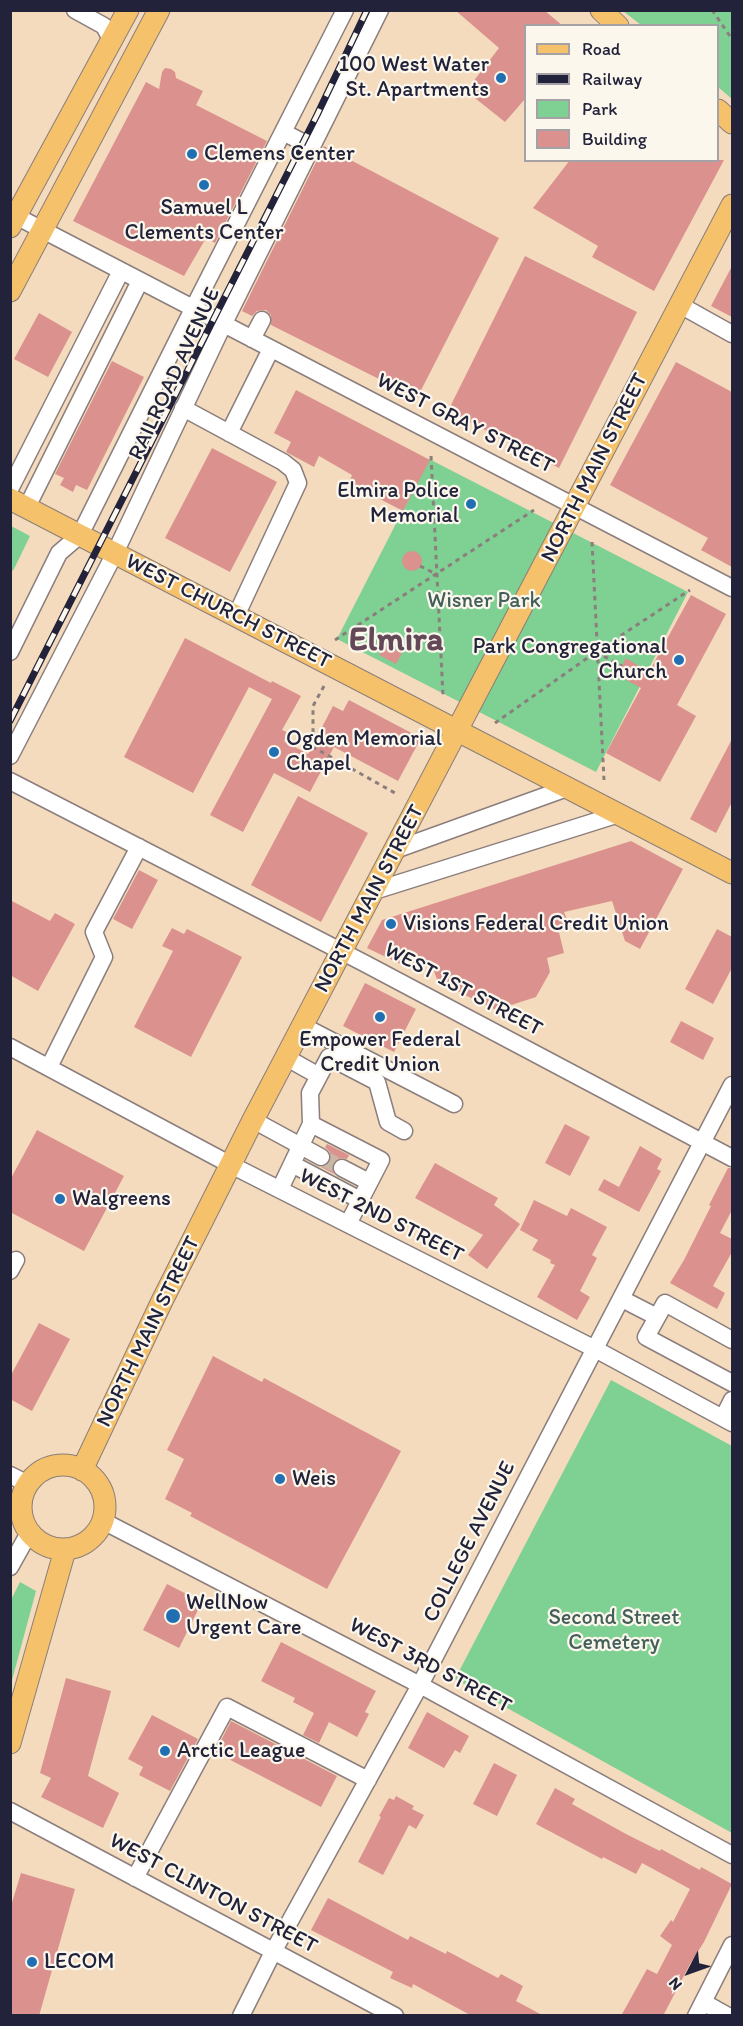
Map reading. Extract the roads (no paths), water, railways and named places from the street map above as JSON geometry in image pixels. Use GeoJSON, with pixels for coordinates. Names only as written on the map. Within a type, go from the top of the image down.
{"type":"FeatureCollection","features":[{"type":"Feature","properties":{"kind":"main road"},"geometry":{"type":"LineString","coordinates":[[12,219],[128,10]]}},
{"type":"Feature","properties":{"kind":"main road"},"geometry":{"type":"LineString","coordinates":[[10,291],[159,10]]}},
{"type":"Feature","properties":{"kind":"main road"},"geometry":{"type":"LineString","coordinates":[[601,10],[616,24]]}},
{"type":"Feature","properties":{"kind":"main road"},"geometry":{"type":"LineString","coordinates":[[719,112],[732,123]]}},
{"type":"Feature","properties":{"kind":"main road","name":"NORTH MAIN STREET"},"geometry":{"type":"LineString","coordinates":[[82,1470],[162,1301],[253,1120],[732,205]]}},
{"type":"Feature","properties":{"kind":"main road","name":"WEST CHURCH STREET"},"geometry":{"type":"LineString","coordinates":[[19,503],[732,873]]}},
{"type":"Feature","properties":{"kind":"main road"},"geometry":{"type":"LineString","coordinates":[[62,1465],[82,1470],[90,1475],[102,1492],[105,1501],[103,1521],[93,1538],[84,1544],[66,1550],[45,1546],[29,1533],[21,1514],[19,1479],[34,1476],[52,1466],[62,1465]]}},
{"type":"Feature","properties":{"kind":"main road"},"geometry":{"type":"LineString","coordinates":[[10,1743],[66,1550]]}},
{"type":"Feature","properties":{"kind":"street"},"geometry":{"type":"LineString","coordinates":[[75,10],[104,27],[112,41]]}},
{"type":"Feature","properties":{"kind":"street","name":"RAILROAD AVENUE"},"geometry":{"type":"LineString","coordinates":[[10,652],[59,553],[80,535],[345,10]]}},
{"type":"Feature","properties":{"kind":"street","name":"RAILROAD AVENUE"},"geometry":{"type":"LineString","coordinates":[[10,756],[115,553],[183,408],[216,321],[380,10]]}},
{"type":"Feature","properties":{"kind":"street"},"geometry":{"type":"LineString","coordinates":[[283,132],[310,146]]}},
{"type":"Feature","properties":{"kind":"street","name":"WEST GRAY STREET"},"geometry":{"type":"LineString","coordinates":[[12,219],[42,230],[732,588]]}},
{"type":"Feature","properties":{"kind":"street"},"geometry":{"type":"LineString","coordinates":[[10,489],[121,271]]}},
{"type":"Feature","properties":{"kind":"street"},"geometry":{"type":"LineString","coordinates":[[19,503],[140,281]]}},
{"type":"Feature","properties":{"kind":"street"},"geometry":{"type":"LineString","coordinates":[[680,305],[732,334]]}},
{"type":"Feature","properties":{"kind":"street"},"geometry":{"type":"LineString","coordinates":[[252,339],[262,320]]}},
{"type":"Feature","properties":{"kind":"street"},"geometry":{"type":"LineString","coordinates":[[229,433],[271,349]]}},
{"type":"Feature","properties":{"kind":"street"},"geometry":{"type":"LineString","coordinates":[[183,408],[283,462],[293,470],[298,483],[236,616]]}},
{"type":"Feature","properties":{"kind":"street","name":"WEST 1ST STREET"},"geometry":{"type":"LineString","coordinates":[[10,781],[342,952],[732,1158]]}},
{"type":"Feature","properties":{"kind":"street"},"geometry":{"type":"LineString","coordinates":[[395,850],[567,788]]}},
{"type":"Feature","properties":{"kind":"street"},"geometry":{"type":"LineString","coordinates":[[374,891],[619,814]]}},
{"type":"Feature","properties":{"kind":"street"},"geometry":{"type":"LineString","coordinates":[[49,1067],[104,957],[94,932],[139,847]]}},
{"type":"Feature","properties":{"kind":"street"},"geometry":{"type":"LineString","coordinates":[[303,1026],[454,1104]]}},
{"type":"Feature","properties":{"kind":"street","name":"WEST 2ND STREET"},"geometry":{"type":"LineString","coordinates":[[10,1047],[231,1165],[595,1349],[728,1420]]}},
{"type":"Feature","properties":{"kind":"street"},"geometry":{"type":"LineString","coordinates":[[280,1189],[311,1124],[310,1093],[329,1057],[377,1082],[388,1122],[405,1131]]}},
{"type":"Feature","properties":{"kind":"street"},"geometry":{"type":"LineString","coordinates":[[287,1058],[319,1076]]}},
{"type":"Feature","properties":{"kind":"street","name":"COLLEGE AVENUE"},"geometry":{"type":"LineString","coordinates":[[241,2016],[273,1952],[420,1685],[732,1085]]}},
{"type":"Feature","properties":{"kind":"street"},"geometry":{"type":"LineString","coordinates":[[253,1120],[321,1157]]}},
{"type":"Feature","properties":{"kind":"street"},"geometry":{"type":"LineString","coordinates":[[311,1124],[381,1160],[348,1224]]}},
{"type":"Feature","properties":{"kind":"street"},"geometry":{"type":"LineString","coordinates":[[292,1164],[360,1200]]}},
{"type":"Feature","properties":{"kind":"street"},"geometry":{"type":"LineString","coordinates":[[342,1168],[369,1182]]}},
{"type":"Feature","properties":{"kind":"street"},"geometry":{"type":"LineString","coordinates":[[622,1299],[657,1317]]}},
{"type":"Feature","properties":{"kind":"street"},"geometry":{"type":"LineString","coordinates":[[732,1340],[664,1303],[646,1337],[732,1383]]}},
{"type":"Feature","properties":{"kind":"street"},"geometry":{"type":"LineString","coordinates":[[728,1420],[732,1400]]}},
{"type":"Feature","properties":{"kind":"street","name":"WEST 3RD STREET"},"geometry":{"type":"LineString","coordinates":[[103,1521],[420,1685],[732,1855]]}},
{"type":"Feature","properties":{"kind":"street"},"geometry":{"type":"LineString","coordinates":[[10,1567],[29,1533]]}},
{"type":"Feature","properties":{"kind":"street"},"geometry":{"type":"LineString","coordinates":[[135,1878],[227,1707],[368,1780]]}},
{"type":"Feature","properties":{"kind":"street","name":"WEST CLINTON STREET"},"geometry":{"type":"LineString","coordinates":[[10,1811],[395,2016]]}},
{"type":"Feature","properties":{"kind":"street"},"geometry":{"type":"LineString","coordinates":[[728,2016],[700,2009],[732,1945]]}},
{"type":"Feature","properties":{"kind":"tunnel"},"geometry":{"type":"LineString","coordinates":[[321,1157],[342,1168]]}},
{"type":"Feature","properties":{"kind":"railway"},"geometry":{"type":"LineString","coordinates":[[10,721],[317,115],[367,10]]}},
{"type":"Feature","properties":{"kind":"place","name":"100 West Water St. Apartments"},"geometry":{"type":"Point","coordinates":[501,78]}},
{"type":"Feature","properties":{"kind":"place","name":"Clemens Center"},"geometry":{"type":"Point","coordinates":[192,154]}},
{"type":"Feature","properties":{"kind":"place","name":"Samuel L Clements Center"},"geometry":{"type":"Point","coordinates":[204,185]}},
{"type":"Feature","properties":{"kind":"place","name":"Elmira Police Memorial"},"geometry":{"type":"Point","coordinates":[471,504]}},
{"type":"Feature","properties":{"kind":"place","name":"Park Congregational Church"},"geometry":{"type":"Point","coordinates":[679,660]}},
{"type":"Feature","properties":{"kind":"place","name":"Ogden Memorial Chapel"},"geometry":{"type":"Point","coordinates":[274,752]}},
{"type":"Feature","properties":{"kind":"place","name":"Visions Federal Credit Union"},"geometry":{"type":"Point","coordinates":[391,924]}},
{"type":"Feature","properties":{"kind":"place","name":"Empower Federal Credit Union"},"geometry":{"type":"Point","coordinates":[380,1017]}},
{"type":"Feature","properties":{"kind":"place","name":"Walgreens"},"geometry":{"type":"Point","coordinates":[60,1199]}},
{"type":"Feature","properties":{"kind":"place","name":"Weis"},"geometry":{"type":"Point","coordinates":[280,1479]}},
{"type":"Feature","properties":{"kind":"place","name":"WellNow Urgent Care"},"geometry":{"type":"Point","coordinates":[173,1616]}},
{"type":"Feature","properties":{"kind":"place","name":"Arctic League"},"geometry":{"type":"Point","coordinates":[165,1751]}},
{"type":"Feature","properties":{"kind":"place","name":"LECOM"},"geometry":{"type":"Point","coordinates":[32,1962]}},
{"type":"Feature","properties":{"kind":"district","name":"Elmira"},"geometry":{"type":"Point","coordinates":[396,641]}},
{"type":"Feature","properties":{"kind":"park label","name":"Wisner Park"},"geometry":{"type":"Point","coordinates":[484,601]}},
{"type":"Feature","properties":{"kind":"park label","name":"Second Street Cemetery"},"geometry":{"type":"Point","coordinates":[614,1631]}}]}
